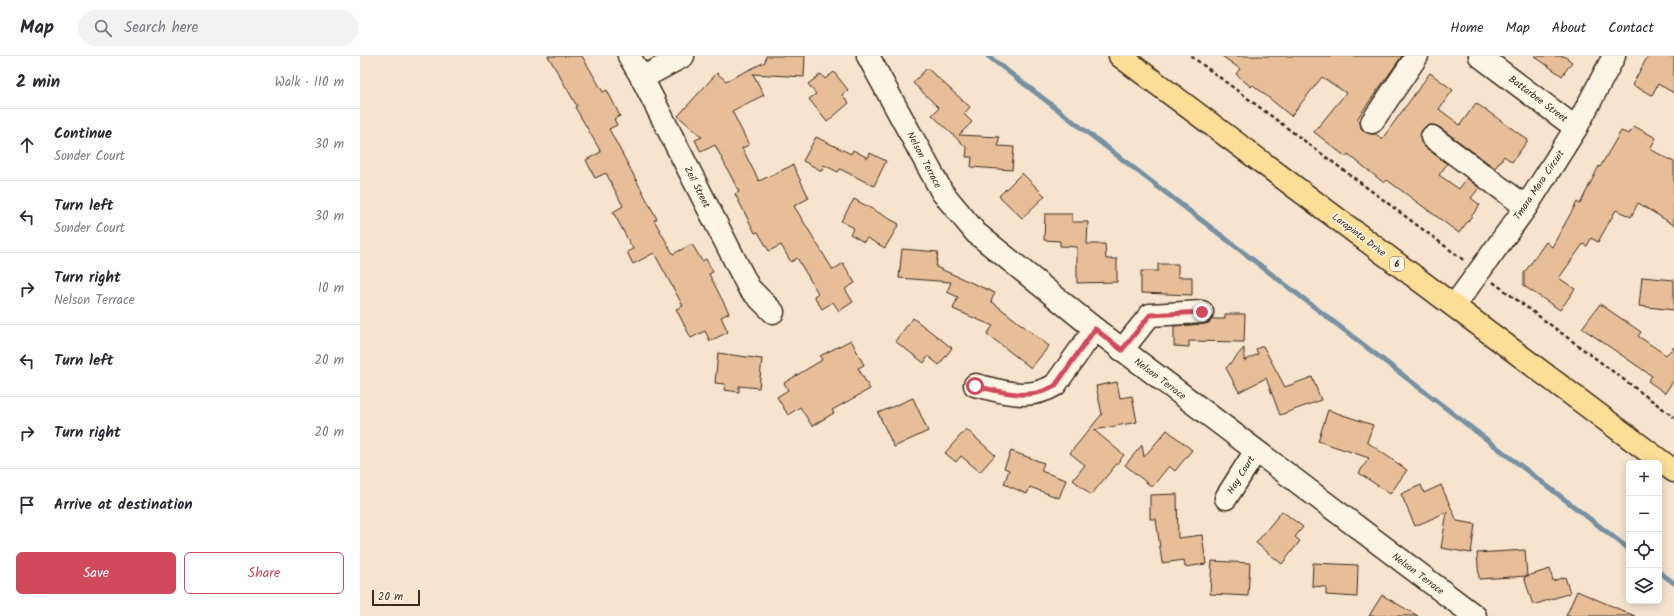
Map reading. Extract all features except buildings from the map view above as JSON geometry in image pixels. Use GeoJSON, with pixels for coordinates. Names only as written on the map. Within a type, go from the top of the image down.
{"type":"FeatureCollection","features":[{"type":"Feature","properties":{"kind":"main road","name":"Larapinta Drive"},"geometry":{"type":"LineString","coordinates":[[1120,56],[1674,471]]}},
{"type":"Feature","properties":{"kind":"street","name":"Zeil Street"},"geometry":{"type":"LineString","coordinates":[[629,56],[642,78],[749,288],[773,312]]}},
{"type":"Feature","properties":{"kind":"street"},"geometry":{"type":"LineString","coordinates":[[642,78],[683,56]]}},
{"type":"Feature","properties":{"kind":"street","name":"Nelson Terrace"},"geometry":{"type":"LineString","coordinates":[[868,56],[942,192],[976,233],[1122,350],[1474,616]]}},
{"type":"Feature","properties":{"kind":"street"},"geometry":{"type":"LineString","coordinates":[[1372,122],[1417,56]]}},
{"type":"Feature","properties":{"kind":"street","name":"Battarbee Street"},"geometry":{"type":"LineString","coordinates":[[1480,56],[1576,128]]}},
{"type":"Feature","properties":{"kind":"street","name":"Tmara Mara Circuit"},"geometry":{"type":"LineString","coordinates":[[1454,306],[1526,207],[1576,128],[1614,56]]}},
{"type":"Feature","properties":{"kind":"street"},"geometry":{"type":"LineString","coordinates":[[1432,137],[1526,207]]}},
{"type":"Feature","properties":{"kind":"street"},"geometry":{"type":"LineString","coordinates":[[1122,350],[1150,315],[1202,312]]}},
{"type":"Feature","properties":{"kind":"street"},"geometry":{"type":"LineString","coordinates":[[975,386],[1017,395],[1030,395],[1046,391],[1055,386],[1095,329]]}},
{"type":"Feature","properties":{"kind":"street","name":"Hay Court"},"geometry":{"type":"LineString","coordinates":[[1226,498],[1255,452]]}},
{"type":"Feature","properties":{"kind":"path"},"geometry":{"type":"LineString","coordinates":[[1191,56],[1674,417]]}},
{"type":"Feature","properties":{"kind":"waterway"},"geometry":{"type":"LineString","coordinates":[[988,56],[1626,547]]}},
{"type":"Feature","properties":{"kind":"waterway"},"geometry":{"type":"LineString","coordinates":[[1662,574],[1674,583]]}},
{"type":"Feature","properties":{"kind":"route"},"geometry":{"type":"LineString","coordinates":[[975,386],[1017,395],[1030,395],[1046,391],[1055,386],[1095,329],[1122,350],[1150,315],[1202,312]]}}]}
